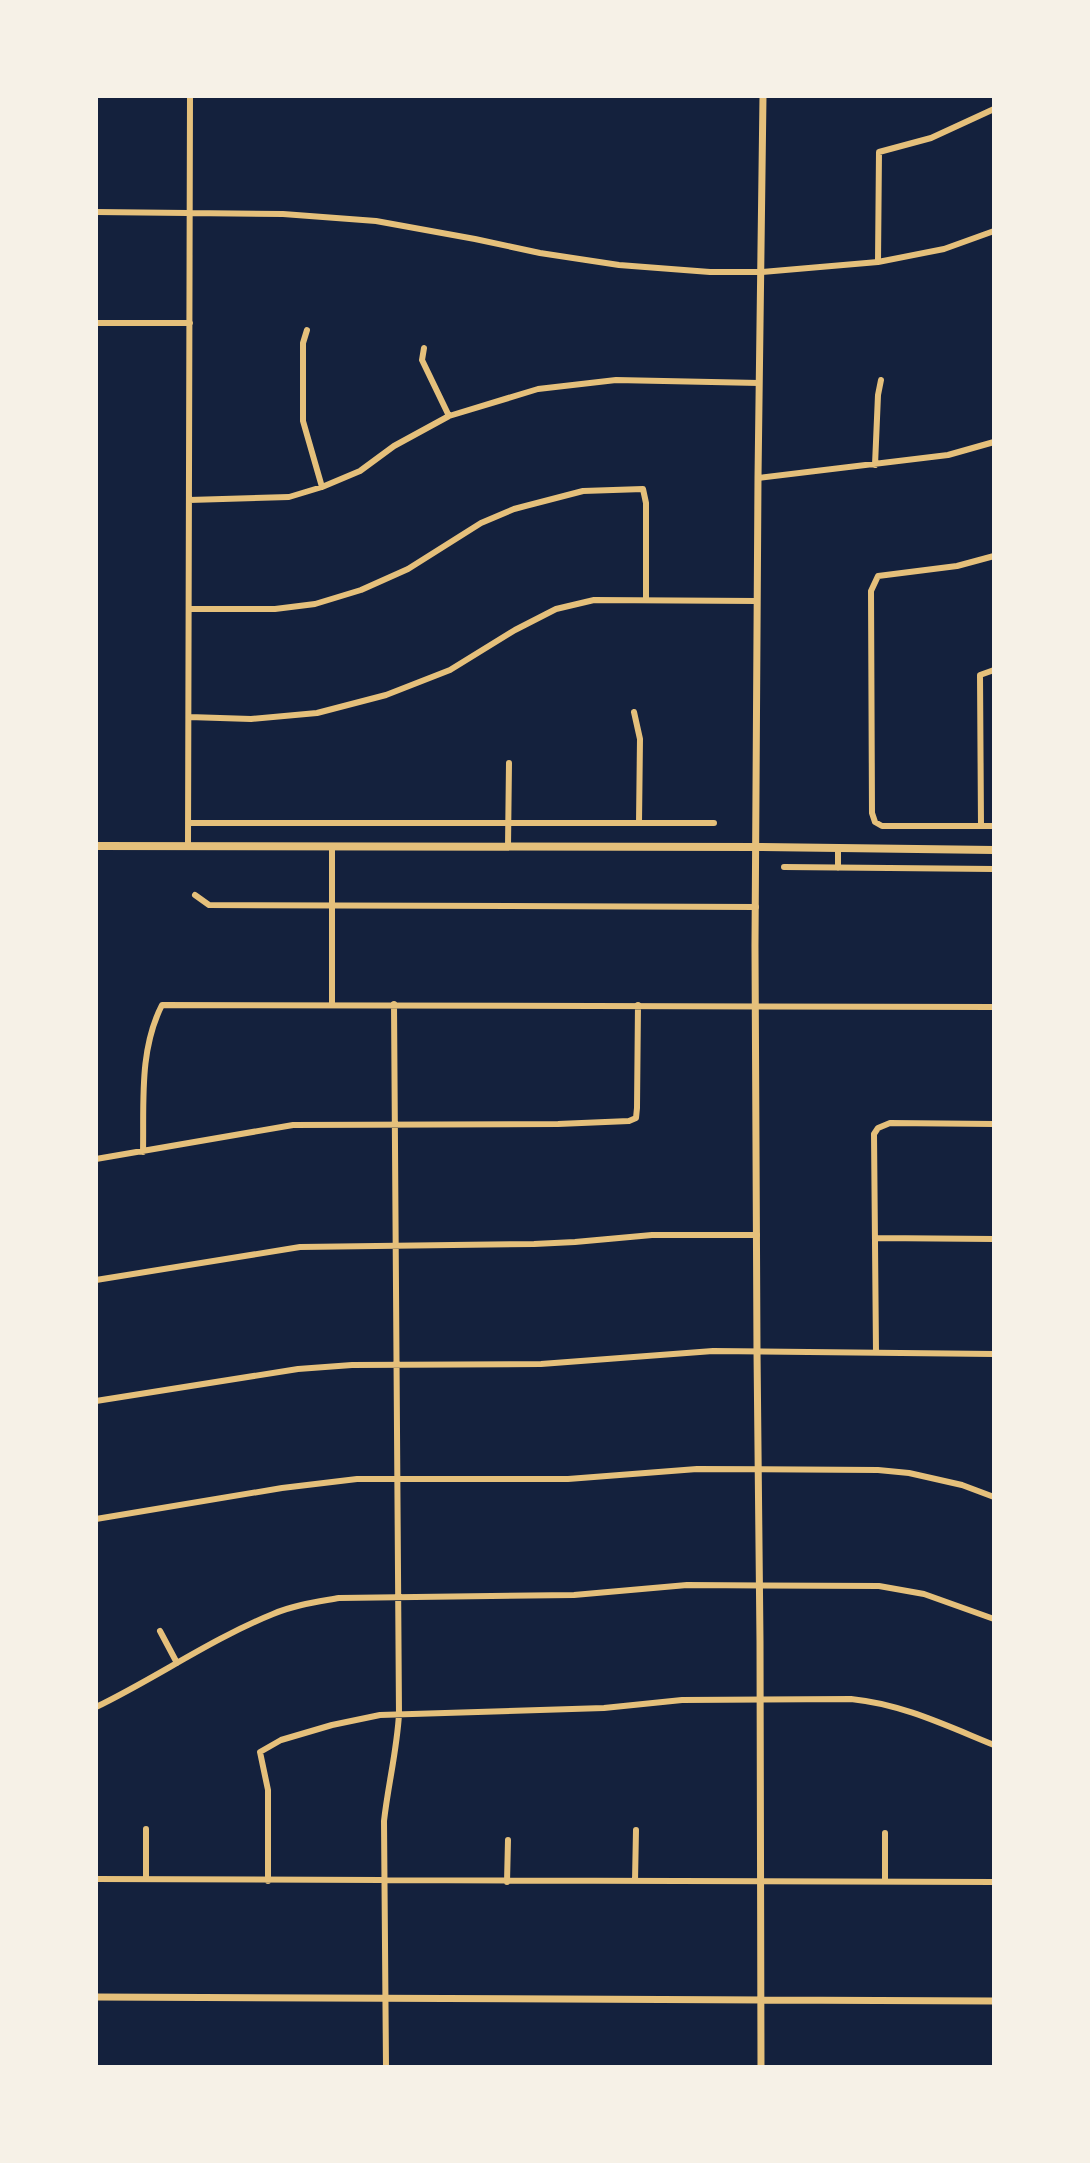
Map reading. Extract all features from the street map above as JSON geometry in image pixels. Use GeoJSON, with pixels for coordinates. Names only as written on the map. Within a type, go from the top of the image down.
{"type":"FeatureCollection","features":[{"type":"Feature","properties":{"kind":"main road"},"geometry":{"type":"LineString","coordinates":[[96,846],[994,850]]}},
{"type":"Feature","properties":{"kind":"street"},"geometry":{"type":"LineString","coordinates":[[188,846],[190,96]]}},
{"type":"Feature","properties":{"kind":"street"},"geometry":{"type":"LineString","coordinates":[[761,2067],[756,847],[763,96]]}},
{"type":"Feature","properties":{"kind":"street"},"geometry":{"type":"LineString","coordinates":[[878,262],[879,152],[931,138],[994,109]]}},
{"type":"Feature","properties":{"kind":"street"},"geometry":{"type":"LineString","coordinates":[[96,212],[283,214],[376,221],[540,253],[619,265],[710,272],[762,272],[878,262],[944,249],[994,231]]}},
{"type":"Feature","properties":{"kind":"street"},"geometry":{"type":"LineString","coordinates":[[96,323],[190,323]]}},
{"type":"Feature","properties":{"kind":"street"},"geometry":{"type":"LineString","coordinates":[[307,330],[303,343],[303,421],[322,487]]}},
{"type":"Feature","properties":{"kind":"street"},"geometry":{"type":"LineString","coordinates":[[424,348],[422,360],[449,416]]}},
{"type":"Feature","properties":{"kind":"street"},"geometry":{"type":"LineString","coordinates":[[189,500],[289,497],[322,487],[360,471],[394,446],[449,416],[538,389],[616,380],[759,383]]}},
{"type":"Feature","properties":{"kind":"street"},"geometry":{"type":"LineString","coordinates":[[875,465],[881,380]]}},
{"type":"Feature","properties":{"kind":"street"},"geometry":{"type":"LineString","coordinates":[[758,478],[948,455],[994,442]]}},
{"type":"Feature","properties":{"kind":"street"},"geometry":{"type":"LineString","coordinates":[[189,609],[275,609],[315,604],[361,590],[408,569],[481,523],[514,509],[583,491],[643,489],[646,503],[646,600]]}},
{"type":"Feature","properties":{"kind":"street"},"geometry":{"type":"LineString","coordinates":[[994,556],[957,566],[878,576],[871,591],[872,813],[875,822],[882,826],[994,826]]}},
{"type":"Feature","properties":{"kind":"street"},"geometry":{"type":"LineString","coordinates":[[189,717],[251,719],[317,713],[386,695],[450,670],[556,609],[594,600],[757,601]]}},
{"type":"Feature","properties":{"kind":"street"},"geometry":{"type":"LineString","coordinates":[[981,826],[980,675],[994,670]]}},
{"type":"Feature","properties":{"kind":"street"},"geometry":{"type":"LineString","coordinates":[[634,712],[640,739],[639,823]]}},
{"type":"Feature","properties":{"kind":"street"},"geometry":{"type":"LineString","coordinates":[[508,846],[509,763]]}},
{"type":"Feature","properties":{"kind":"street"},"geometry":{"type":"LineString","coordinates":[[188,823],[714,823]]}},
{"type":"Feature","properties":{"kind":"street"},"geometry":{"type":"LineString","coordinates":[[332,847],[332,1005]]}},
{"type":"Feature","properties":{"kind":"street"},"geometry":{"type":"LineString","coordinates":[[838,848],[838,868]]}},
{"type":"Feature","properties":{"kind":"street"},"geometry":{"type":"LineString","coordinates":[[784,867],[994,869]]}},
{"type":"Feature","properties":{"kind":"street"},"geometry":{"type":"LineString","coordinates":[[195,895],[209,905],[756,907]]}},
{"type":"Feature","properties":{"kind":"street"},"geometry":{"type":"LineString","coordinates":[[386,2067],[384,1821],[399,1714],[394,1004]]}},
{"type":"Feature","properties":{"kind":"street"},"geometry":{"type":"LineString","coordinates":[[143,1152],[144,1065],[153,1023],[162,1005],[994,1007]]}},
{"type":"Feature","properties":{"kind":"street"},"geometry":{"type":"LineString","coordinates":[[96,1159],[293,1125],[629,1121],[636,1118],[638,1005]]}},
{"type":"Feature","properties":{"kind":"street"},"geometry":{"type":"LineString","coordinates":[[876,1352],[874,1134],[878,1128],[890,1123],[994,1124]]}},
{"type":"Feature","properties":{"kind":"street"},"geometry":{"type":"LineString","coordinates":[[96,1280],[300,1247],[561,1243],[652,1235],[757,1235]]}},
{"type":"Feature","properties":{"kind":"street"},"geometry":{"type":"LineString","coordinates":[[876,1238],[994,1239]]}},
{"type":"Feature","properties":{"kind":"street"},"geometry":{"type":"LineString","coordinates":[[96,1401],[298,1369],[396,1364],[541,1364],[665,1354],[757,1351],[994,1354]]}},
{"type":"Feature","properties":{"kind":"street"},"geometry":{"type":"LineString","coordinates":[[96,1519],[346,1480],[568,1479],[660,1471],[759,1468],[909,1473],[962,1485],[994,1497]]}},
{"type":"Feature","properties":{"kind":"street"},"geometry":{"type":"LineString","coordinates":[[96,1707],[244,1626],[276,1612],[339,1598],[585,1595],[687,1585],[879,1586],[924,1594],[994,1619]]}},
{"type":"Feature","properties":{"kind":"street"},"geometry":{"type":"LineString","coordinates":[[160,1631],[177,1663]]}},
{"type":"Feature","properties":{"kind":"street"},"geometry":{"type":"LineString","coordinates":[[268,1881],[268,1790],[260,1752],[281,1740],[380,1715],[604,1708],[682,1700],[851,1699],[901,1708],[994,1745]]}},
{"type":"Feature","properties":{"kind":"street"},"geometry":{"type":"LineString","coordinates":[[146,1829],[146,1879]]}},
{"type":"Feature","properties":{"kind":"street"},"geometry":{"type":"LineString","coordinates":[[635,1881],[636,1830]]}},
{"type":"Feature","properties":{"kind":"street"},"geometry":{"type":"LineString","coordinates":[[885,1833],[885,1881]]}},
{"type":"Feature","properties":{"kind":"street"},"geometry":{"type":"LineString","coordinates":[[507,1882],[508,1840]]}},
{"type":"Feature","properties":{"kind":"street"},"geometry":{"type":"LineString","coordinates":[[96,1879],[994,1882]]}},
{"type":"Feature","properties":{"kind":"street"},"geometry":{"type":"LineString","coordinates":[[96,1997],[994,2001]]}}]}
